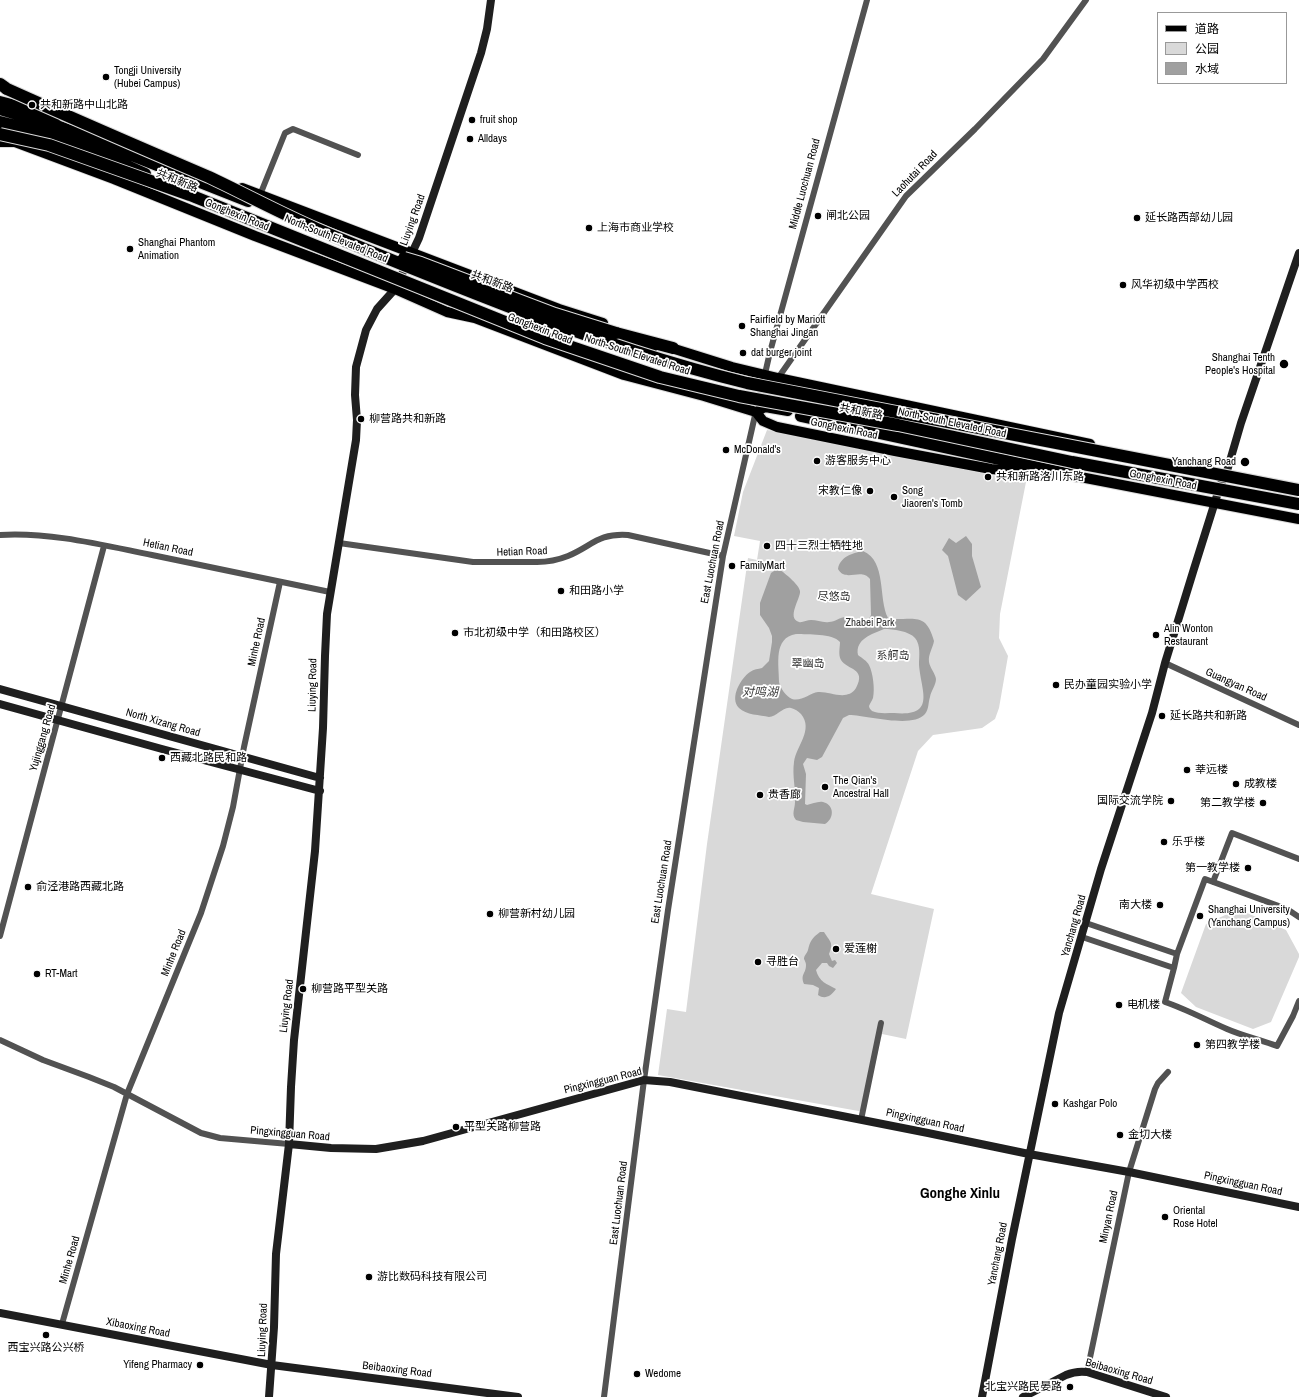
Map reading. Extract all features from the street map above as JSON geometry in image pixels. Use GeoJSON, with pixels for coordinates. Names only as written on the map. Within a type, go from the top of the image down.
{"type":"FeatureCollection","features":[{"type":"Feature","properties":{"kind":"highway"},"geometry":{"type":"LineString","coordinates":[[0,84],[62,114],[210,178],[315,228]]}},
{"type":"Feature","properties":{"kind":"highway","name":"North-South Elevated Road"},"geometry":{"type":"LineString","coordinates":[[0,110],[51,124],[81,135],[315,228],[443,281],[550,322],[657,359],[706,373],[798,393],[915,414],[1299,490]]}},
{"type":"Feature","properties":{"kind":"highway","name":"North-South Elevated Road"},"geometry":{"type":"LineString","coordinates":[[0,122],[36,131],[82,146],[190,195],[545,338],[660,377],[739,396],[898,425],[1072,462],[1299,504]]}},
{"type":"Feature","properties":{"kind":"highway"},"geometry":{"type":"LineString","coordinates":[[0,134],[49,145],[190,195]]}},
{"type":"Feature","properties":{"kind":"highway"},"geometry":{"type":"LineString","coordinates":[[355,245],[421,263],[555,314],[616,333],[673,348]]}},
{"type":"Feature","properties":{"kind":"highway"},"geometry":{"type":"LineString","coordinates":[[739,396],[801,416],[1077,476]]}},
{"type":"Feature","properties":{"kind":"main road"},"geometry":{"type":"LineString","coordinates":[[0,101],[97,127],[198,175],[228,182],[410,258]]}},
{"type":"Feature","properties":{"kind":"main road","name":"共和新路"},"geometry":{"type":"LineString","coordinates":[[0,130],[50,142],[396,286],[458,309],[475,318]]}},
{"type":"Feature","properties":{"kind":"main road"},"geometry":{"type":"LineString","coordinates":[[0,134],[15,142]]}},
{"type":"Feature","properties":{"kind":"main road","name":"Gonghexin Road"},"geometry":{"type":"LineString","coordinates":[[0,142],[15,142],[114,179],[255,236],[396,286]]}},
{"type":"Feature","properties":{"kind":"main road"},"geometry":{"type":"LineString","coordinates":[[102,164],[114,179]]}},
{"type":"Feature","properties":{"kind":"main road","name":"共和新路"},"geometry":{"type":"LineString","coordinates":[[198,175],[225,188],[410,258],[585,329],[636,345],[673,348]]}},
{"type":"Feature","properties":{"kind":"main road","name":"Gonghexin Road"},"geometry":{"type":"LineString","coordinates":[[475,318],[624,375],[704,396],[756,412],[763,421],[777,427],[895,452],[991,469],[1077,476],[1299,519]]}},
{"type":"Feature","properties":{"kind":"main road","name":"Gonghexin Road"},"geometry":{"type":"LineString","coordinates":[[673,348],[732,367],[778,378],[1124,451],[1299,484]]}},
{"type":"Feature","properties":{"kind":"main road","name":"共和新路"},"geometry":{"type":"LineString","coordinates":[[756,412],[765,407],[1002,451],[1077,476]]}},
{"type":"Feature","properties":{"kind":"street","name":"Liuying Road"},"geometry":{"type":"LineString","coordinates":[[269,1397],[272,1365],[276,1254],[289,1144],[292,1058],[316,851],[324,712],[326,636],[330,592],[356,440],[356,367],[366,330],[377,309],[396,286],[419,238],[481,53],[487,29],[491,0]]}},
{"type":"Feature","properties":{"kind":"street","name":"Middle Luochuan Road"},"geometry":{"type":"LineString","coordinates":[[765,375],[867,0]]}},
{"type":"Feature","properties":{"kind":"street","name":"Laohutai Road"},"geometry":{"type":"LineString","coordinates":[[778,378],[906,196],[975,129],[1043,59],[1086,0]]}},
{"type":"Feature","properties":{"kind":"street"},"geometry":{"type":"LineString","coordinates":[[260,195],[286,133],[293,128],[358,155]]}},
{"type":"Feature","properties":{"kind":"street","name":"Yanchang Road"},"geometry":{"type":"LineString","coordinates":[[982,1397],[1029,1154],[1059,1013],[1101,869],[1152,713],[1165,663],[1220,486],[1227,471],[1241,423],[1299,253]]}},
{"type":"Feature","properties":{"kind":"street","name":"East Luochuan Road"},"geometry":{"type":"LineString","coordinates":[[604,1397],[644,1080],[668,910],[723,556],[765,375]]}},
{"type":"Feature","properties":{"kind":"street","name":"Hetian Road"},"geometry":{"type":"LineString","coordinates":[[339,543],[474,562],[548,562],[568,556],[609,535],[618,534],[723,556]]}},
{"type":"Feature","properties":{"kind":"street","name":"Hetian Road"},"geometry":{"type":"LineString","coordinates":[[0,535],[40,535],[104,546],[330,592]]}},
{"type":"Feature","properties":{"kind":"street","name":"Yujinggang Road"},"geometry":{"type":"LineString","coordinates":[[0,936],[104,546]]}},
{"type":"Feature","properties":{"kind":"street","name":"Minhe Road"},"geometry":{"type":"LineString","coordinates":[[62,1324],[127,1094],[204,906],[225,840],[280,582]]}},
{"type":"Feature","properties":{"kind":"street","name":"Guangyan Road"},"geometry":{"type":"LineString","coordinates":[[1165,663],[1299,725]]}},
{"type":"Feature","properties":{"kind":"street","name":"North Xizang Road"},"geometry":{"type":"LineString","coordinates":[[0,689],[320,778]]}},
{"type":"Feature","properties":{"kind":"street"},"geometry":{"type":"LineString","coordinates":[[0,704],[320,791]]}},
{"type":"Feature","properties":{"kind":"street"},"geometry":{"type":"LineString","coordinates":[[1213,882],[1232,833],[1299,859]]}},
{"type":"Feature","properties":{"kind":"street"},"geometry":{"type":"LineString","coordinates":[[1299,917],[1288,909],[1205,879],[1177,954],[1165,1002],[1181,1007],[1229,1030],[1277,1046],[1296,1017],[1299,1001]]}},
{"type":"Feature","properties":{"kind":"street"},"geometry":{"type":"LineString","coordinates":[[1086,923],[1177,954]]}},
{"type":"Feature","properties":{"kind":"street"},"geometry":{"type":"LineString","coordinates":[[1082,937],[1174,968]]}},
{"type":"Feature","properties":{"kind":"street"},"geometry":{"type":"LineString","coordinates":[[861,1120],[881,1022]]}},
{"type":"Feature","properties":{"kind":"street","name":"Pingxingguan Road"},"geometry":{"type":"LineString","coordinates":[[0,1040],[43,1060],[89,1077],[127,1094],[201,1134],[220,1138],[331,1148],[376,1149],[424,1141],[644,1080],[670,1082],[1299,1207]]}},
{"type":"Feature","properties":{"kind":"street","name":"Minyan Road"},"geometry":{"type":"LineString","coordinates":[[1087,1372],[1129,1172],[1155,1089],[1158,1083],[1168,1072]]}},
{"type":"Feature","properties":{"kind":"street","name":"Xibaoxing Road"},"geometry":{"type":"LineString","coordinates":[[0,1313],[272,1365]]}},
{"type":"Feature","properties":{"kind":"street","name":"Beibaoxing Road"},"geometry":{"type":"LineString","coordinates":[[272,1365],[518,1397]]}},
{"type":"Feature","properties":{"kind":"street","name":"Beibaoxing Road"},"geometry":{"type":"LineString","coordinates":[[1023,1397],[1073,1372],[1087,1372],[1166,1397]]}},
{"type":"Feature","properties":{"kind":"green space","name":"Zhabei Park"},"geometry":{"type":"Polygon","coordinates":[[[767,430],[1026,482],[1000,614],[999,638],[1008,656],[999,708],[995,719],[982,728],[933,735],[918,751],[871,894],[934,909],[906,1039],[882,1034],[864,1112],[658,1075],[667,1009],[686,1012],[707,844],[748,558],[757,560],[760,541],[734,536],[743,492],[767,430]]]}},
{"type":"Feature","properties":{"kind":"green space"},"geometry":{"type":"Polygon","coordinates":[[[1238,909],[1286,930],[1299,954],[1271,1022],[1253,1029],[1196,1007],[1181,993],[1206,924],[1238,909]]]}},
{"type":"Feature","properties":{"kind":"water"},"geometry":{"type":"Polygon","coordinates":[[[966,536],[972,544],[972,556],[981,587],[966,601],[958,595],[948,556],[942,550],[949,538],[956,543],[966,536]]]}},
{"type":"Feature","properties":{"kind":"water","name":"对鸣湖"},"geometry":{"type":"Polygon","coordinates":[[[863,551],[871,556],[876,563],[881,581],[883,601],[888,618],[918,620],[927,625],[931,632],[934,641],[929,656],[929,662],[936,681],[928,708],[925,714],[919,718],[900,721],[849,715],[843,718],[822,757],[817,760],[807,758],[803,764],[806,774],[805,804],[807,805],[823,802],[827,804],[830,806],[832,812],[830,819],[825,824],[803,822],[796,820],[794,816],[794,762],[805,732],[805,720],[800,713],[791,708],[785,709],[772,717],[745,712],[736,704],[735,699],[737,688],[750,672],[762,668],[769,661],[772,636],[769,628],[760,615],[760,603],[771,573],[777,569],[782,571],[796,584],[799,589],[800,594],[794,612],[795,620],[799,622],[811,620],[831,622],[846,617],[854,623],[862,626],[867,623],[871,615],[870,579],[862,574],[845,575],[838,569],[841,561],[847,556],[863,551]],[[884,629],[865,638],[859,645],[858,649],[858,655],[869,665],[873,677],[874,694],[869,707],[872,711],[880,713],[908,713],[916,711],[921,706],[923,700],[917,641],[905,632],[884,629]],[[796,634],[789,636],[784,641],[781,646],[778,660],[779,682],[790,698],[795,700],[818,692],[843,695],[852,692],[856,688],[859,681],[858,673],[841,660],[839,653],[840,642],[826,636],[796,634]]]}},
{"type":"Feature","properties":{"kind":"water"},"geometry":{"type":"Polygon","coordinates":[[[820,932],[824,932],[830,940],[831,947],[829,954],[832,961],[835,960],[837,963],[833,968],[827,963],[822,963],[816,970],[821,980],[836,989],[832,994],[825,997],[818,995],[819,988],[813,985],[804,984],[803,978],[806,968],[804,956],[808,951],[812,940],[820,932]]]}},
{"type":"Feature","properties":{"kind":"place","name":"Tongji University (Hubei Campus)"},"geometry":{"type":"Point","coordinates":[106,77]}},
{"type":"Feature","properties":{"kind":"place","name":"共和新路中山北路"},"geometry":{"type":"Point","coordinates":[32,105]}},
{"type":"Feature","properties":{"kind":"place","name":"fruit shop"},"geometry":{"type":"Point","coordinates":[472,120]}},
{"type":"Feature","properties":{"kind":"place","name":"Alldays"},"geometry":{"type":"Point","coordinates":[470,139]}},
{"type":"Feature","properties":{"kind":"place","name":"闸北公园"},"geometry":{"type":"Point","coordinates":[818,216]}},
{"type":"Feature","properties":{"kind":"place","name":"延长路西部幼儿园"},"geometry":{"type":"Point","coordinates":[1137,218]}},
{"type":"Feature","properties":{"kind":"place","name":"上海市商业学校"},"geometry":{"type":"Point","coordinates":[589,228]}},
{"type":"Feature","properties":{"kind":"place","name":"Shanghai Phantom Animation"},"geometry":{"type":"Point","coordinates":[130,249]}},
{"type":"Feature","properties":{"kind":"place","name":"风华初级中学西校"},"geometry":{"type":"Point","coordinates":[1123,285]}},
{"type":"Feature","properties":{"kind":"place","name":"Fairfield by Mariott Shanghai Jingan"},"geometry":{"type":"Point","coordinates":[742,326]}},
{"type":"Feature","properties":{"kind":"place","name":"dat burger joint"},"geometry":{"type":"Point","coordinates":[743,353]}},
{"type":"Feature","properties":{"kind":"place","name":"Shanghai Tenth People's Hospital"},"geometry":{"type":"Point","coordinates":[1284,364]}},
{"type":"Feature","properties":{"kind":"place","name":"柳营路共和新路"},"geometry":{"type":"Point","coordinates":[361,419]}},
{"type":"Feature","properties":{"kind":"place","name":"McDonald's"},"geometry":{"type":"Point","coordinates":[726,450]}},
{"type":"Feature","properties":{"kind":"place","name":"游客服务中心"},"geometry":{"type":"Point","coordinates":[817,461]}},
{"type":"Feature","properties":{"kind":"place","name":"Yanchang Road"},"geometry":{"type":"Point","coordinates":[1245,462]}},
{"type":"Feature","properties":{"kind":"place","name":"共和新路洛川东路"},"geometry":{"type":"Point","coordinates":[988,477]}},
{"type":"Feature","properties":{"kind":"place","name":"宋教仁像"},"geometry":{"type":"Point","coordinates":[870,491]}},
{"type":"Feature","properties":{"kind":"place","name":"Song Jiaoren's Tomb"},"geometry":{"type":"Point","coordinates":[894,497]}},
{"type":"Feature","properties":{"kind":"place","name":"四十三烈士牺牲地"},"geometry":{"type":"Point","coordinates":[767,546]}},
{"type":"Feature","properties":{"kind":"place","name":"FamilyMart"},"geometry":{"type":"Point","coordinates":[732,566]}},
{"type":"Feature","properties":{"kind":"place","name":"和田路小学"},"geometry":{"type":"Point","coordinates":[561,591]}},
{"type":"Feature","properties":{"kind":"place","name":"市北初级中学（和田路校区）"},"geometry":{"type":"Point","coordinates":[455,633]}},
{"type":"Feature","properties":{"kind":"place","name":"Alin Wonton Restaurant"},"geometry":{"type":"Point","coordinates":[1156,635]}},
{"type":"Feature","properties":{"kind":"place","name":"民办童园实验小学"},"geometry":{"type":"Point","coordinates":[1056,685]}},
{"type":"Feature","properties":{"kind":"place","name":"延长路共和新路"},"geometry":{"type":"Point","coordinates":[1162,716]}},
{"type":"Feature","properties":{"kind":"place","name":"西藏北路民和路"},"geometry":{"type":"Point","coordinates":[162,758]}},
{"type":"Feature","properties":{"kind":"place","name":"莘远楼"},"geometry":{"type":"Point","coordinates":[1187,770]}},
{"type":"Feature","properties":{"kind":"place","name":"成教楼"},"geometry":{"type":"Point","coordinates":[1236,784]}},
{"type":"Feature","properties":{"kind":"place","name":"The Qian's Ancestral Hall"},"geometry":{"type":"Point","coordinates":[825,787]}},
{"type":"Feature","properties":{"kind":"place","name":"贵香廊"},"geometry":{"type":"Point","coordinates":[760,795]}},
{"type":"Feature","properties":{"kind":"place","name":"国际交流学院"},"geometry":{"type":"Point","coordinates":[1171,801]}},
{"type":"Feature","properties":{"kind":"place","name":"第二教学楼"},"geometry":{"type":"Point","coordinates":[1263,803]}},
{"type":"Feature","properties":{"kind":"place","name":"乐乎楼"},"geometry":{"type":"Point","coordinates":[1164,842]}},
{"type":"Feature","properties":{"kind":"place","name":"第一教学楼"},"geometry":{"type":"Point","coordinates":[1248,868]}},
{"type":"Feature","properties":{"kind":"place","name":"俞泾港路西藏北路"},"geometry":{"type":"Point","coordinates":[28,887]}},
{"type":"Feature","properties":{"kind":"place","name":"南大楼"},"geometry":{"type":"Point","coordinates":[1160,905]}},
{"type":"Feature","properties":{"kind":"place","name":"柳营新村幼儿园"},"geometry":{"type":"Point","coordinates":[490,914]}},
{"type":"Feature","properties":{"kind":"place","name":"Shanghai University (Yanchang Campus)"},"geometry":{"type":"Point","coordinates":[1200,916]}},
{"type":"Feature","properties":{"kind":"place","name":"爱莲榭"},"geometry":{"type":"Point","coordinates":[836,949]}},
{"type":"Feature","properties":{"kind":"place","name":"寻胜台"},"geometry":{"type":"Point","coordinates":[758,962]}},
{"type":"Feature","properties":{"kind":"place","name":"RT-Mart"},"geometry":{"type":"Point","coordinates":[37,974]}},
{"type":"Feature","properties":{"kind":"place","name":"柳营路平型关路"},"geometry":{"type":"Point","coordinates":[303,989]}},
{"type":"Feature","properties":{"kind":"place","name":"电机楼"},"geometry":{"type":"Point","coordinates":[1119,1005]}},
{"type":"Feature","properties":{"kind":"place","name":"第四教学楼"},"geometry":{"type":"Point","coordinates":[1197,1045]}},
{"type":"Feature","properties":{"kind":"place","name":"Kashgar Polo"},"geometry":{"type":"Point","coordinates":[1055,1104]}},
{"type":"Feature","properties":{"kind":"place","name":"平型关路柳营路"},"geometry":{"type":"Point","coordinates":[456,1127]}},
{"type":"Feature","properties":{"kind":"place","name":"金切大楼"},"geometry":{"type":"Point","coordinates":[1120,1135]}},
{"type":"Feature","properties":{"kind":"place","name":"Oriental Rose Hotel"},"geometry":{"type":"Point","coordinates":[1165,1217]}},
{"type":"Feature","properties":{"kind":"place","name":"游比数码科技有限公司"},"geometry":{"type":"Point","coordinates":[369,1277]}},
{"type":"Feature","properties":{"kind":"place","name":"西宝兴路公兴桥"},"geometry":{"type":"Point","coordinates":[46,1335]}},
{"type":"Feature","properties":{"kind":"place","name":"Yifeng Pharmacy"},"geometry":{"type":"Point","coordinates":[200,1365]}},
{"type":"Feature","properties":{"kind":"place","name":"Wedome"},"geometry":{"type":"Point","coordinates":[637,1374]}},
{"type":"Feature","properties":{"kind":"place","name":"北宝兴路民晏路"},"geometry":{"type":"Point","coordinates":[1070,1387]}},
{"type":"Feature","properties":{"kind":"district","name":"Gonghe Xinlu"},"geometry":{"type":"Point","coordinates":[960,1194]}},
{"type":"Feature","properties":{"kind":"park label","name":"尽悠岛"},"geometry":{"type":"Point","coordinates":[834,597]}},
{"type":"Feature","properties":{"kind":"park label","name":"系舸岛"},"geometry":{"type":"Point","coordinates":[893,656]}},
{"type":"Feature","properties":{"kind":"park label","name":"翠幽岛"},"geometry":{"type":"Point","coordinates":[808,664]}}]}
